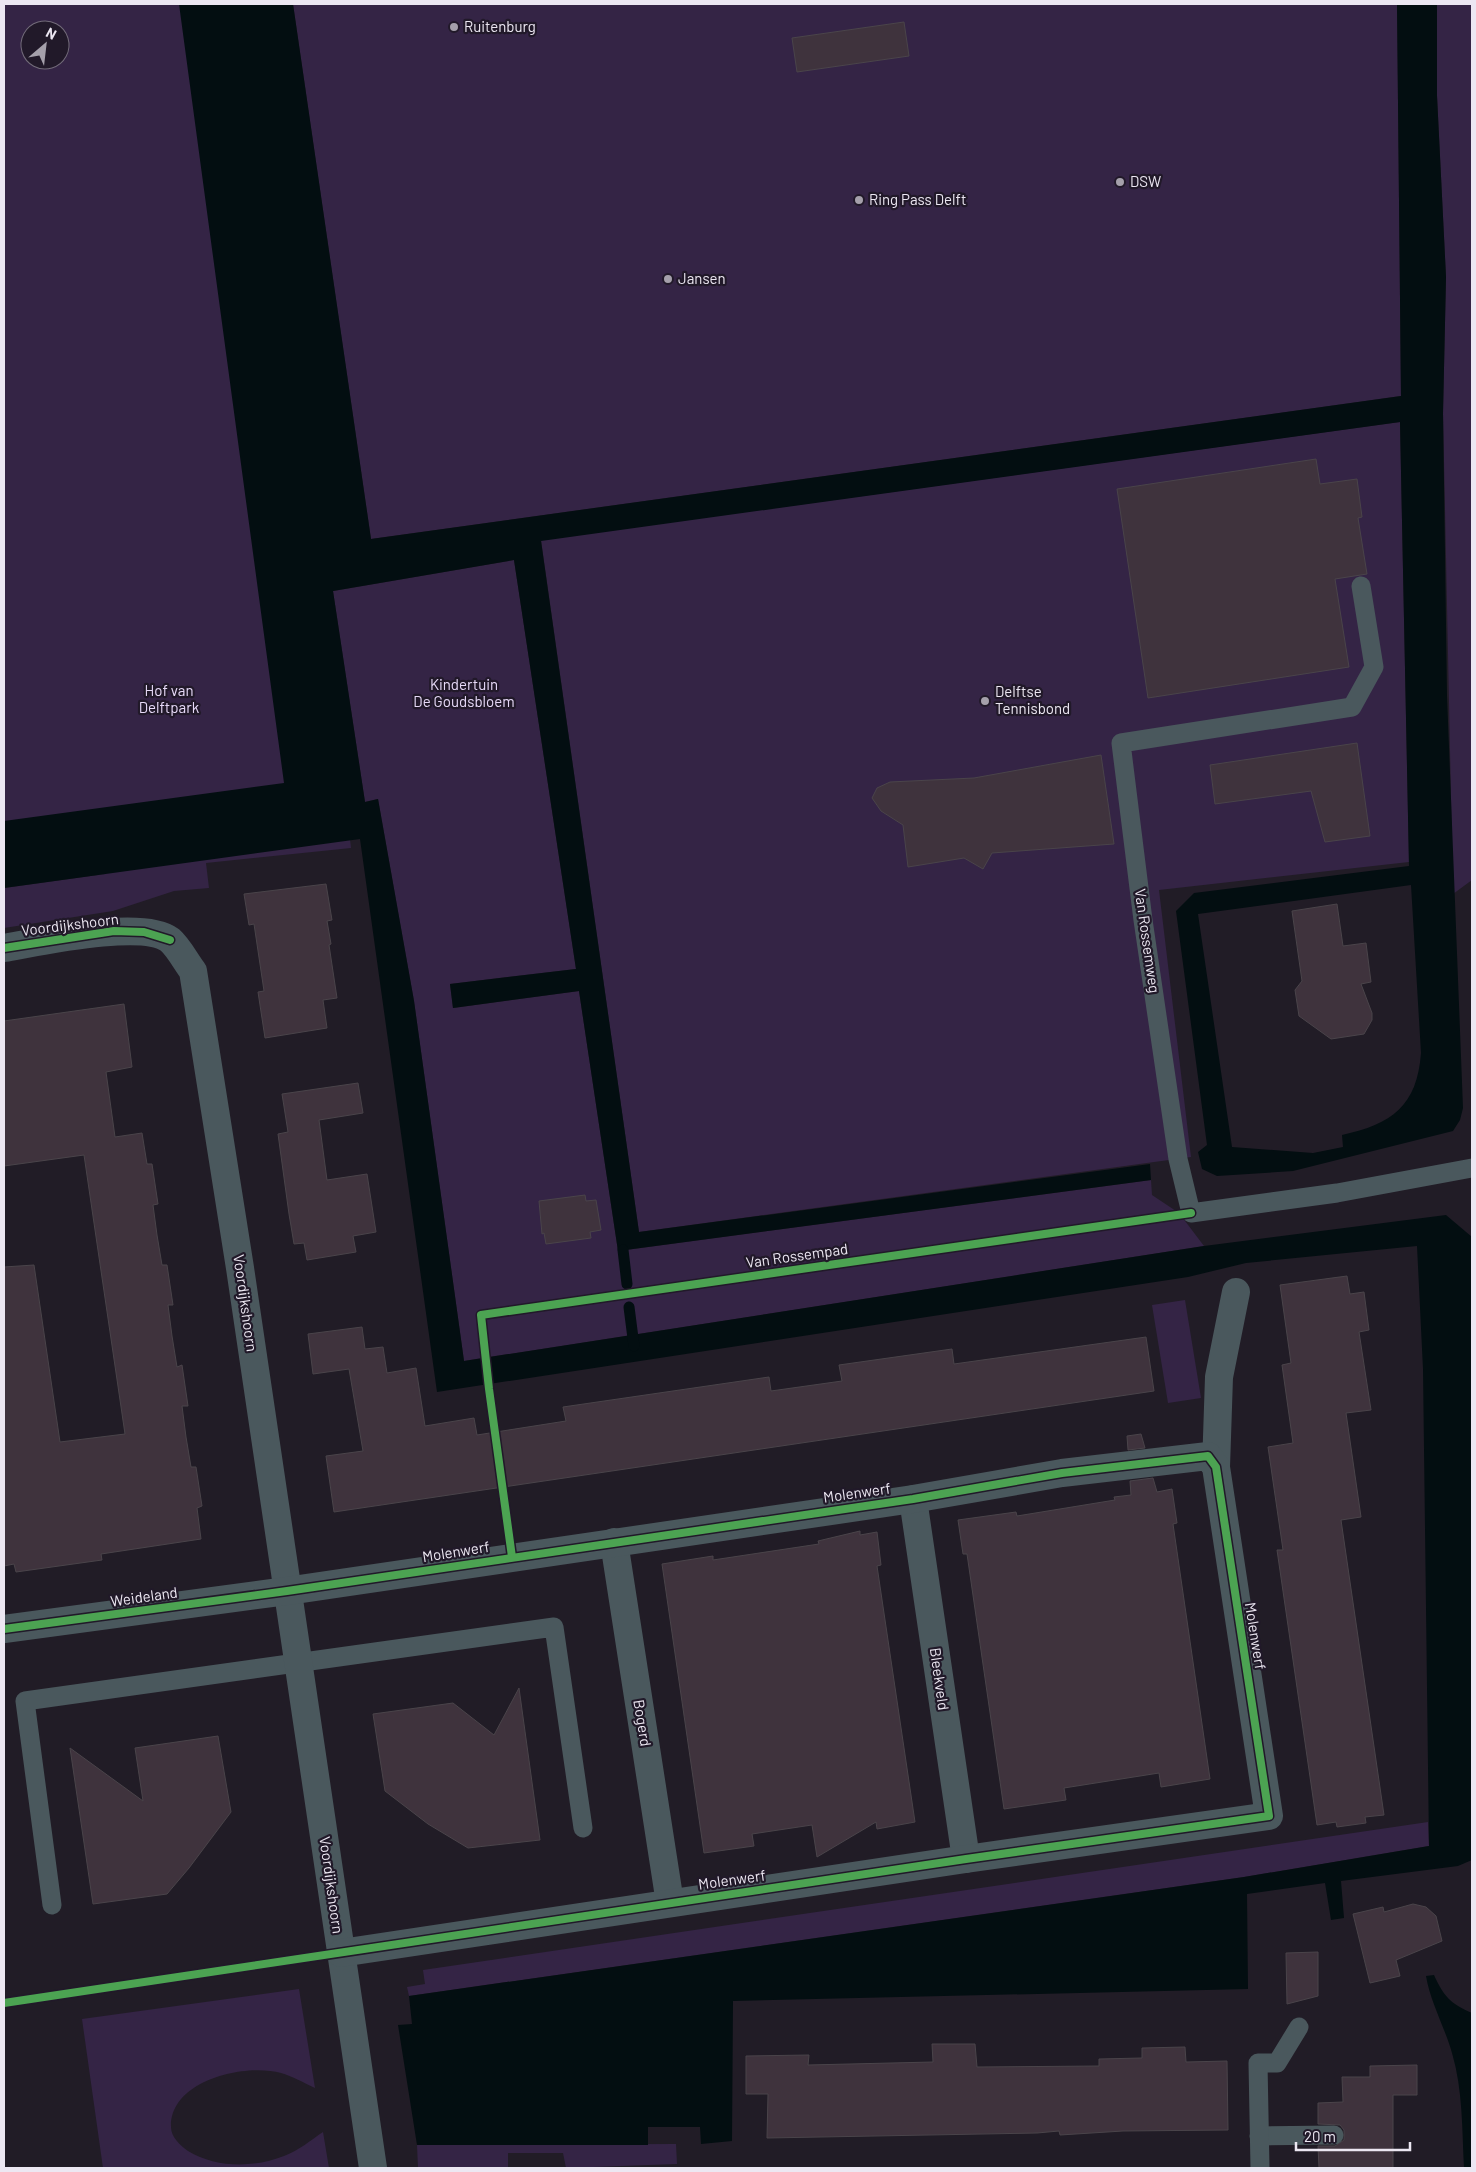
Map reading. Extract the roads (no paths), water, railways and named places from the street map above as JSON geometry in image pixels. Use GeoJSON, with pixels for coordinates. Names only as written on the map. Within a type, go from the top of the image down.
{"type":"FeatureCollection","features":[{"type":"Feature","properties":{"kind":"street","name":"Voordijkshoorn"},"geometry":{"type":"LineString","coordinates":[[4,948],[114,931],[144,932],[170,940],[193,971],[240,1268],[373,2168]]}},
{"type":"Feature","properties":{"kind":"street","name":"Molenwerf"},"geometry":{"type":"LineString","coordinates":[[341,1953],[966,1859],[1269,1816],[1216,1467],[1219,1377],[1236,1292]]}},
{"type":"Feature","properties":{"kind":"street","name":"Molenwerf"},"geometry":{"type":"LineString","coordinates":[[288,1591],[913,1499],[1062,1473],[1208,1456],[1216,1467]]}},
{"type":"Feature","properties":{"kind":"street","name":"Bleekveld"},"geometry":{"type":"LineString","coordinates":[[913,1499],[966,1859]]}},
{"type":"Feature","properties":{"kind":"street","name":"Bogerd"},"geometry":{"type":"LineString","coordinates":[[614,1542],[670,1903]]}},
{"type":"Feature","properties":{"kind":"street","name":"Weideland"},"geometry":{"type":"LineString","coordinates":[[4,1630],[288,1591]]}},
{"type":"Feature","properties":{"kind":"lane","name":"Van Rossemweg"},"geometry":{"type":"LineString","coordinates":[[1361,586],[1374,667],[1352,707],[1121,743],[1143,920],[1178,1159],[1191,1213],[1337,1193],[1472,1168]]}},
{"type":"Feature","properties":{"kind":"lane"},"geometry":{"type":"LineString","coordinates":[[52,1905],[25,1701],[554,1627],[583,1828]]}},
{"type":"Feature","properties":{"kind":"lane"},"geometry":{"type":"LineString","coordinates":[[1260,2168],[1258,2063],[1277,2063],[1299,2027]]}},
{"type":"Feature","properties":{"kind":"lane"},"geometry":{"type":"LineString","coordinates":[[1259,2136],[1334,2135]]}},
{"type":"Feature","properties":{"kind":"waterway"},"geometry":{"type":"LineString","coordinates":[[623,1250],[627,1284]]}},
{"type":"Feature","properties":{"kind":"waterway"},"geometry":{"type":"LineString","coordinates":[[629,1307],[634,1346]]}},
{"type":"Feature","properties":{"kind":"place","name":"Ruitenburg"},"geometry":{"type":"Point","coordinates":[454,27]}},
{"type":"Feature","properties":{"kind":"place","name":"DSW"},"geometry":{"type":"Point","coordinates":[1120,182]}},
{"type":"Feature","properties":{"kind":"place","name":"Ring Pass Delft"},"geometry":{"type":"Point","coordinates":[859,200]}},
{"type":"Feature","properties":{"kind":"place","name":"Jansen"},"geometry":{"type":"Point","coordinates":[668,279]}},
{"type":"Feature","properties":{"kind":"place","name":"Delftse Tennisbond"},"geometry":{"type":"Point","coordinates":[985,701]}},
{"type":"Feature","properties":{"kind":"park label","name":"Kindertuin De Goudsbloem"},"geometry":{"type":"Point","coordinates":[464,694]}},
{"type":"Feature","properties":{"kind":"park label","name":"Hof van Delftpark"},"geometry":{"type":"Point","coordinates":[169,700]}}]}
